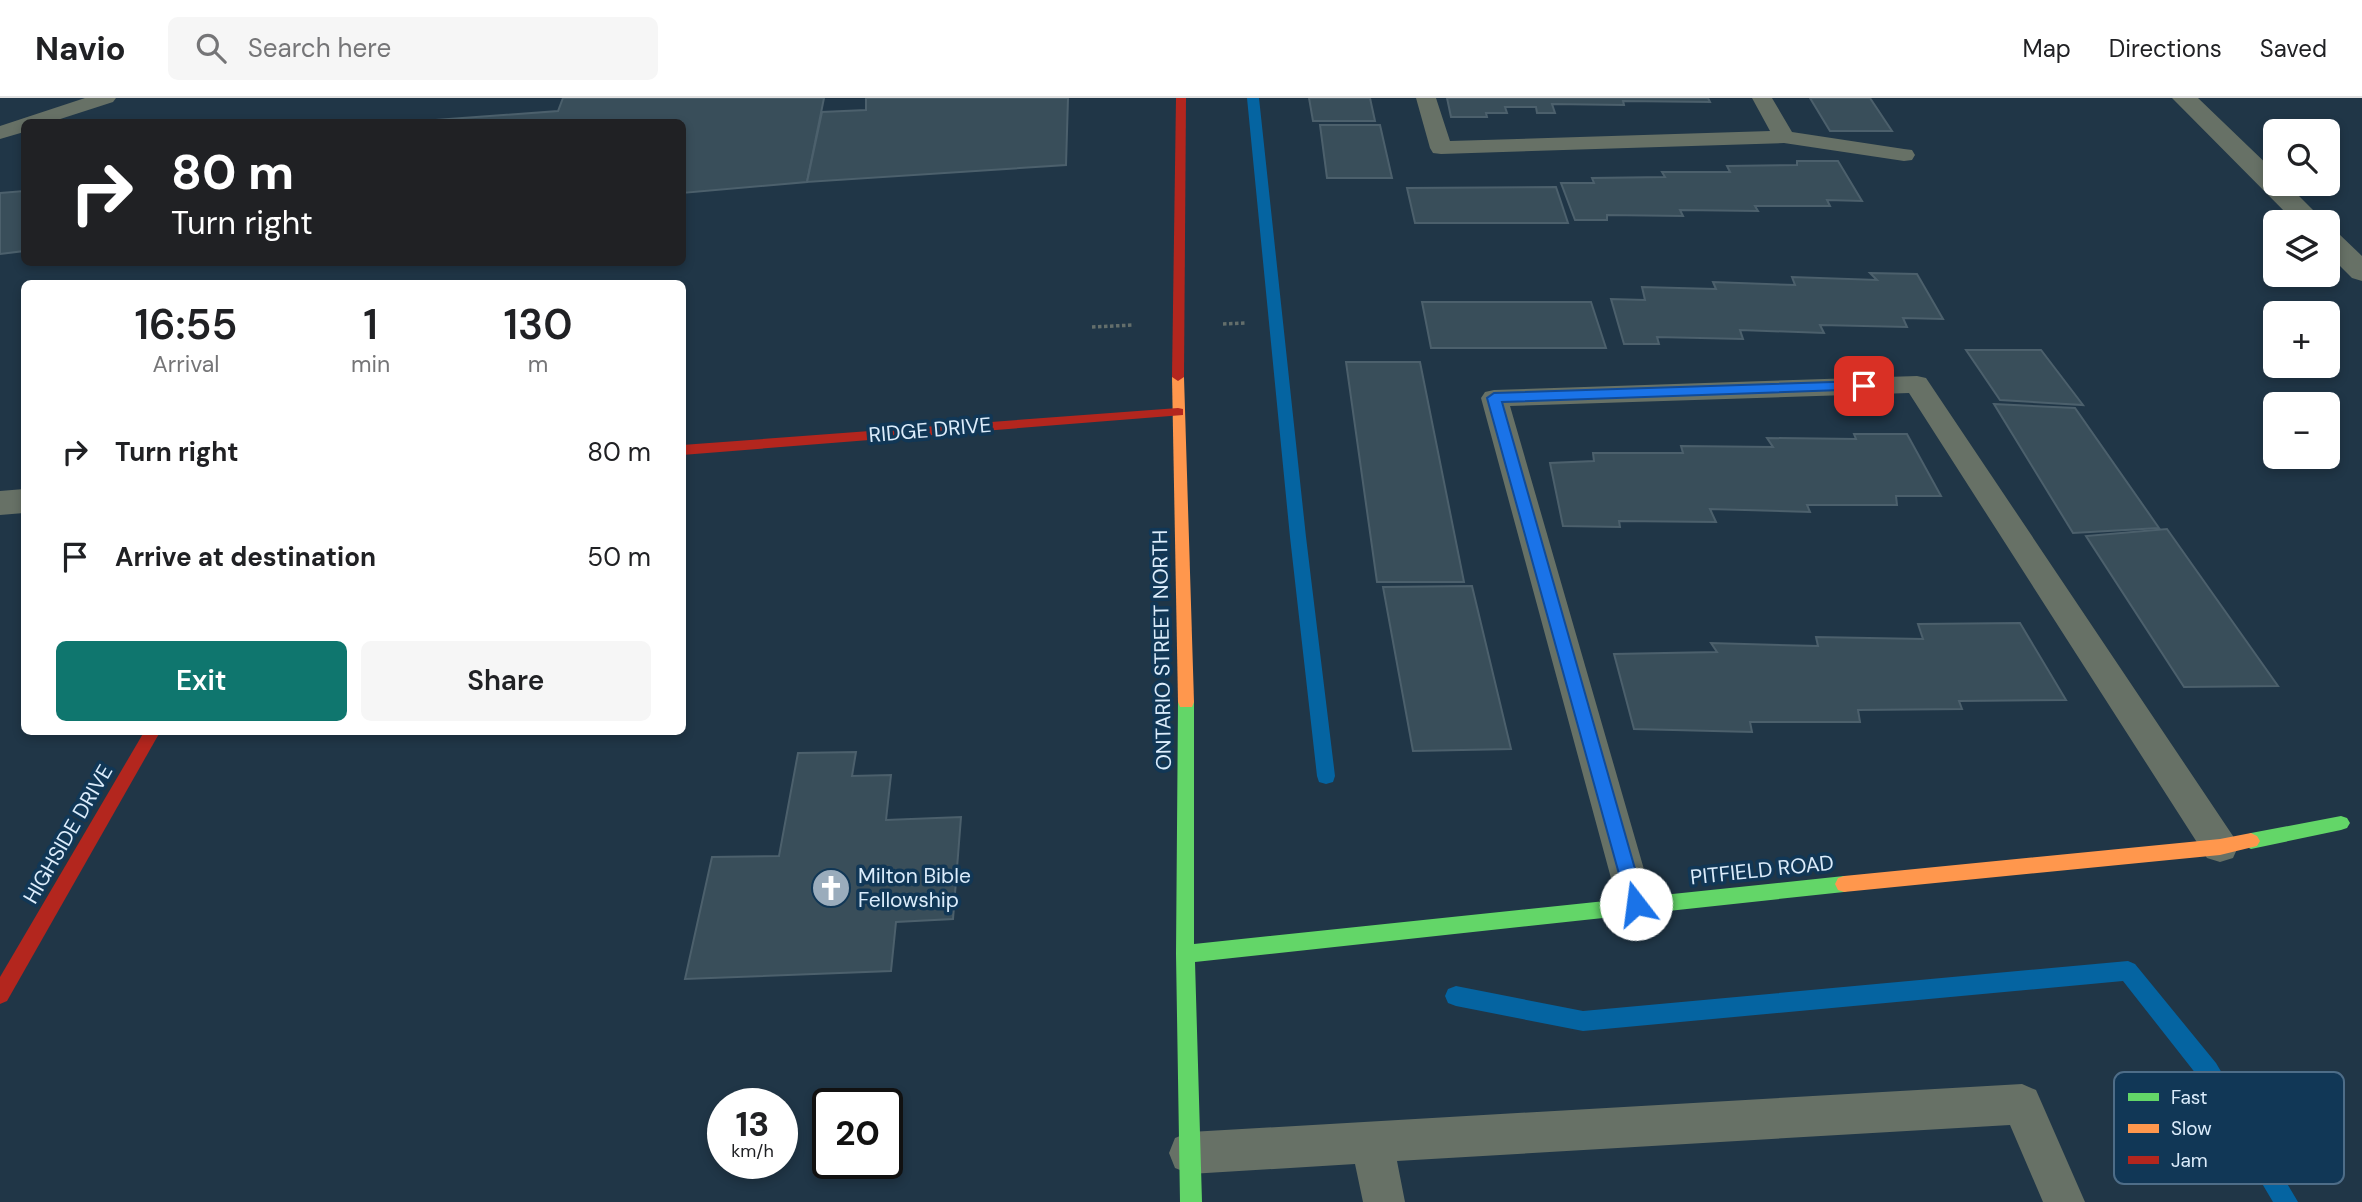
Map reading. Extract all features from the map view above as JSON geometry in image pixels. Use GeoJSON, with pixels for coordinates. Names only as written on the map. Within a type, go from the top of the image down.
{"type":"FeatureCollection","features":[{"type":"Feature","properties":{"kind":"street","name":"ONTARIO STREET NORTH"},"geometry":{"type":"LineString","coordinates":[[1181,98],[1178,412],[1186,700],[1185,954],[1191,1202]]}},
{"type":"Feature","properties":{"kind":"street"},"geometry":{"type":"LineString","coordinates":[[2184,98],[2299,210]]}},
{"type":"Feature","properties":{"kind":"street"},"geometry":{"type":"LineString","coordinates":[[2340,251],[2362,272]]}},
{"type":"Feature","properties":{"kind":"street","name":"RIDGE DRIVE"},"geometry":{"type":"LineString","coordinates":[[686,450],[1178,412]]}},
{"type":"Feature","properties":{"kind":"street"},"geometry":{"type":"LineString","coordinates":[[0,503],[21,501]]}},
{"type":"Feature","properties":{"kind":"street","name":"HIGHSIDE DRIVE"},"geometry":{"type":"LineString","coordinates":[[0,995],[150,735]]}},
{"type":"Feature","properties":{"kind":"street","name":"PITFIELD ROAD"},"geometry":{"type":"LineString","coordinates":[[1185,954],[1636,904],[2220,847],[2341,823]]}},
{"type":"Feature","properties":{"kind":"lane"},"geometry":{"type":"LineString","coordinates":[[40,119],[106,98]]}},
{"type":"Feature","properties":{"kind":"lane"},"geometry":{"type":"LineString","coordinates":[[1426,98],[1441,148],[1784,137],[1903,155]]}},
{"type":"Feature","properties":{"kind":"lane"},"geometry":{"type":"LineString","coordinates":[[1762,98],[1784,137]]}},
{"type":"Feature","properties":{"kind":"lane"},"geometry":{"type":"LineString","coordinates":[[0,133],[21,126]]}},
{"type":"Feature","properties":{"kind":"lane"},"geometry":{"type":"LineString","coordinates":[[1636,904],[1494,398],[1917,384],[2220,847]]}},
{"type":"Feature","properties":{"kind":"lane"},"geometry":{"type":"LineString","coordinates":[[1190,1153],[2022,1104],[2064,1202]]}},
{"type":"Feature","properties":{"kind":"lane"},"geometry":{"type":"LineString","coordinates":[[1372,1143],[1384,1202]]}},
{"type":"Feature","properties":{"kind":"building"},"geometry":{"type":"Polygon","coordinates":[[[563,98],[824,98],[807,182],[686,193],[686,119],[449,119],[558,111],[563,98]]]}},
{"type":"Feature","properties":{"kind":"building"},"geometry":{"type":"Polygon","coordinates":[[[866,98],[1068,98],[1066,165],[807,182],[822,112],[866,110],[866,98]]]}},
{"type":"Feature","properties":{"kind":"building"},"geometry":{"type":"Polygon","coordinates":[[[1309,98],[1370,98],[1375,121],[1313,121],[1309,98]]]}},
{"type":"Feature","properties":{"kind":"building"},"geometry":{"type":"Polygon","coordinates":[[[1447,98],[1708,98],[1710,102],[1623,101],[1624,105],[1552,104],[1555,113],[1537,113],[1536,107],[1505,107],[1507,113],[1486,113],[1487,117],[1451,117],[1447,98]]]}},
{"type":"Feature","properties":{"kind":"building"},"geometry":{"type":"Polygon","coordinates":[[[1810,98],[1870,98],[1892,131],[1830,131],[1810,98]]]}},
{"type":"Feature","properties":{"kind":"building"},"geometry":{"type":"Polygon","coordinates":[[[1320,125],[1380,125],[1392,178],[1327,178],[1320,125]]]}},
{"type":"Feature","properties":{"kind":"building"},"geometry":{"type":"Polygon","coordinates":[[[1797,161],[1838,161],[1862,201],[1827,200],[1830,206],[1755,206],[1758,211],[1680,210],[1683,216],[1607,215],[1607,220],[1575,220],[1561,183],[1594,183],[1592,178],[1665,177],[1662,172],[1730,172],[1727,166],[1797,165],[1797,161]]]}},
{"type":"Feature","properties":{"kind":"building"},"geometry":{"type":"Polygon","coordinates":[[[1556,187],[1568,223],[1415,223],[1407,188],[1556,187]]]}},
{"type":"Feature","properties":{"kind":"building"},"geometry":{"type":"Polygon","coordinates":[[[21,191],[21,251],[0,254],[0,193],[21,191]]]}},
{"type":"Feature","properties":{"kind":"building"},"geometry":{"type":"Polygon","coordinates":[[[1870,273],[1917,274],[1943,319],[1903,318],[1907,327],[1820,325],[1824,333],[1740,330],[1743,339],[1657,337],[1659,344],[1624,344],[1611,299],[1645,300],[1642,287],[1716,289],[1713,282],[1795,285],[1792,277],[1877,280],[1870,273]]]}},
{"type":"Feature","properties":{"kind":"building"},"geometry":{"type":"Polygon","coordinates":[[[1422,302],[1591,302],[1606,348],[1431,348],[1422,302]]]}},
{"type":"Feature","properties":{"kind":"building"},"geometry":{"type":"Polygon","coordinates":[[[1966,350],[2041,350],[2083,405],[2000,400],[1966,350]]]}},
{"type":"Feature","properties":{"kind":"building"},"geometry":{"type":"Polygon","coordinates":[[[1346,362],[1420,362],[1464,582],[1377,582],[1346,362]]]}},
{"type":"Feature","properties":{"kind":"building"},"geometry":{"type":"Polygon","coordinates":[[[1994,404],[2075,408],[2159,528],[2073,533],[1994,404]]]}},
{"type":"Feature","properties":{"kind":"building"},"geometry":{"type":"Polygon","coordinates":[[[1854,434],[1907,434],[1941,496],[1896,496],[1897,505],[1807,505],[1810,512],[1710,509],[1716,522],[1619,521],[1620,527],[1563,526],[1550,463],[1594,461],[1593,453],[1683,453],[1681,446],[1773,447],[1767,438],[1856,439],[1854,434]]]}},
{"type":"Feature","properties":{"kind":"building"},"geometry":{"type":"Polygon","coordinates":[[[2167,529],[2278,686],[2184,687],[2086,536],[2167,529]]]}},
{"type":"Feature","properties":{"kind":"building"},"geometry":{"type":"Polygon","coordinates":[[[1472,586],[1511,749],[1413,751],[1383,587],[1472,586]]]}},
{"type":"Feature","properties":{"kind":"building"},"geometry":{"type":"Polygon","coordinates":[[[2020,623],[2066,700],[1959,701],[1962,709],[1858,710],[1860,722],[1750,722],[1752,732],[1634,729],[1614,654],[1717,652],[1711,643],[1818,646],[1816,637],[1923,639],[1918,624],[2020,623]]]}},
{"type":"Feature","properties":{"kind":"building","name":"Milton Bible Fellowship"},"geometry":{"type":"Polygon","coordinates":[[[856,752],[852,776],[891,775],[886,820],[961,817],[953,919],[896,922],[891,971],[685,979],[712,857],[779,856],[798,753],[856,752]]]}},
{"type":"Feature","properties":{"kind":"waterway"},"geometry":{"type":"LineString","coordinates":[[1253,98],[1298,537],[1326,776]]}},
{"type":"Feature","properties":{"kind":"waterway"},"geometry":{"type":"LineString","coordinates":[[1456,996],[1583,1021],[2128,971],[2209,1072]]}},
{"type":"Feature","properties":{"kind":"waterway"},"geometry":{"type":"LineString","coordinates":[[2275,1184],[2286,1202]]}},
{"type":"Feature","properties":{"kind":"traffic: fast"},"geometry":{"type":"LineString","coordinates":[[1186,702],[1185,954],[1191,1202]]}},
{"type":"Feature","properties":{"kind":"traffic: fast"},"geometry":{"type":"LineString","coordinates":[[2251,841],[2341,823]]}},
{"type":"Feature","properties":{"kind":"traffic: fast"},"geometry":{"type":"LineString","coordinates":[[1185,954],[1844,884]]}},
{"type":"Feature","properties":{"kind":"traffic: slow"},"geometry":{"type":"LineString","coordinates":[[1178,377],[1186,702]]}},
{"type":"Feature","properties":{"kind":"traffic: slow"},"geometry":{"type":"LineString","coordinates":[[1844,884],[2220,847],[2251,841]]}},
{"type":"Feature","properties":{"kind":"traffic: jam"},"geometry":{"type":"LineString","coordinates":[[1178,377],[1181,98]]}},
{"type":"Feature","properties":{"kind":"traffic: jam"},"geometry":{"type":"LineString","coordinates":[[686,450],[1178,412]]}},
{"type":"Feature","properties":{"kind":"traffic: jam"},"geometry":{"type":"LineString","coordinates":[[0,995],[150,735]]}},
{"type":"Feature","properties":{"kind":"place","name":"Milton Bible Fellowship"},"geometry":{"type":"Point","coordinates":[831,888]}},
{"type":"Feature","properties":{"kind":"route"},"geometry":{"type":"LineString","coordinates":[[1636,904],[1494,398],[1864,386]]}}]}
